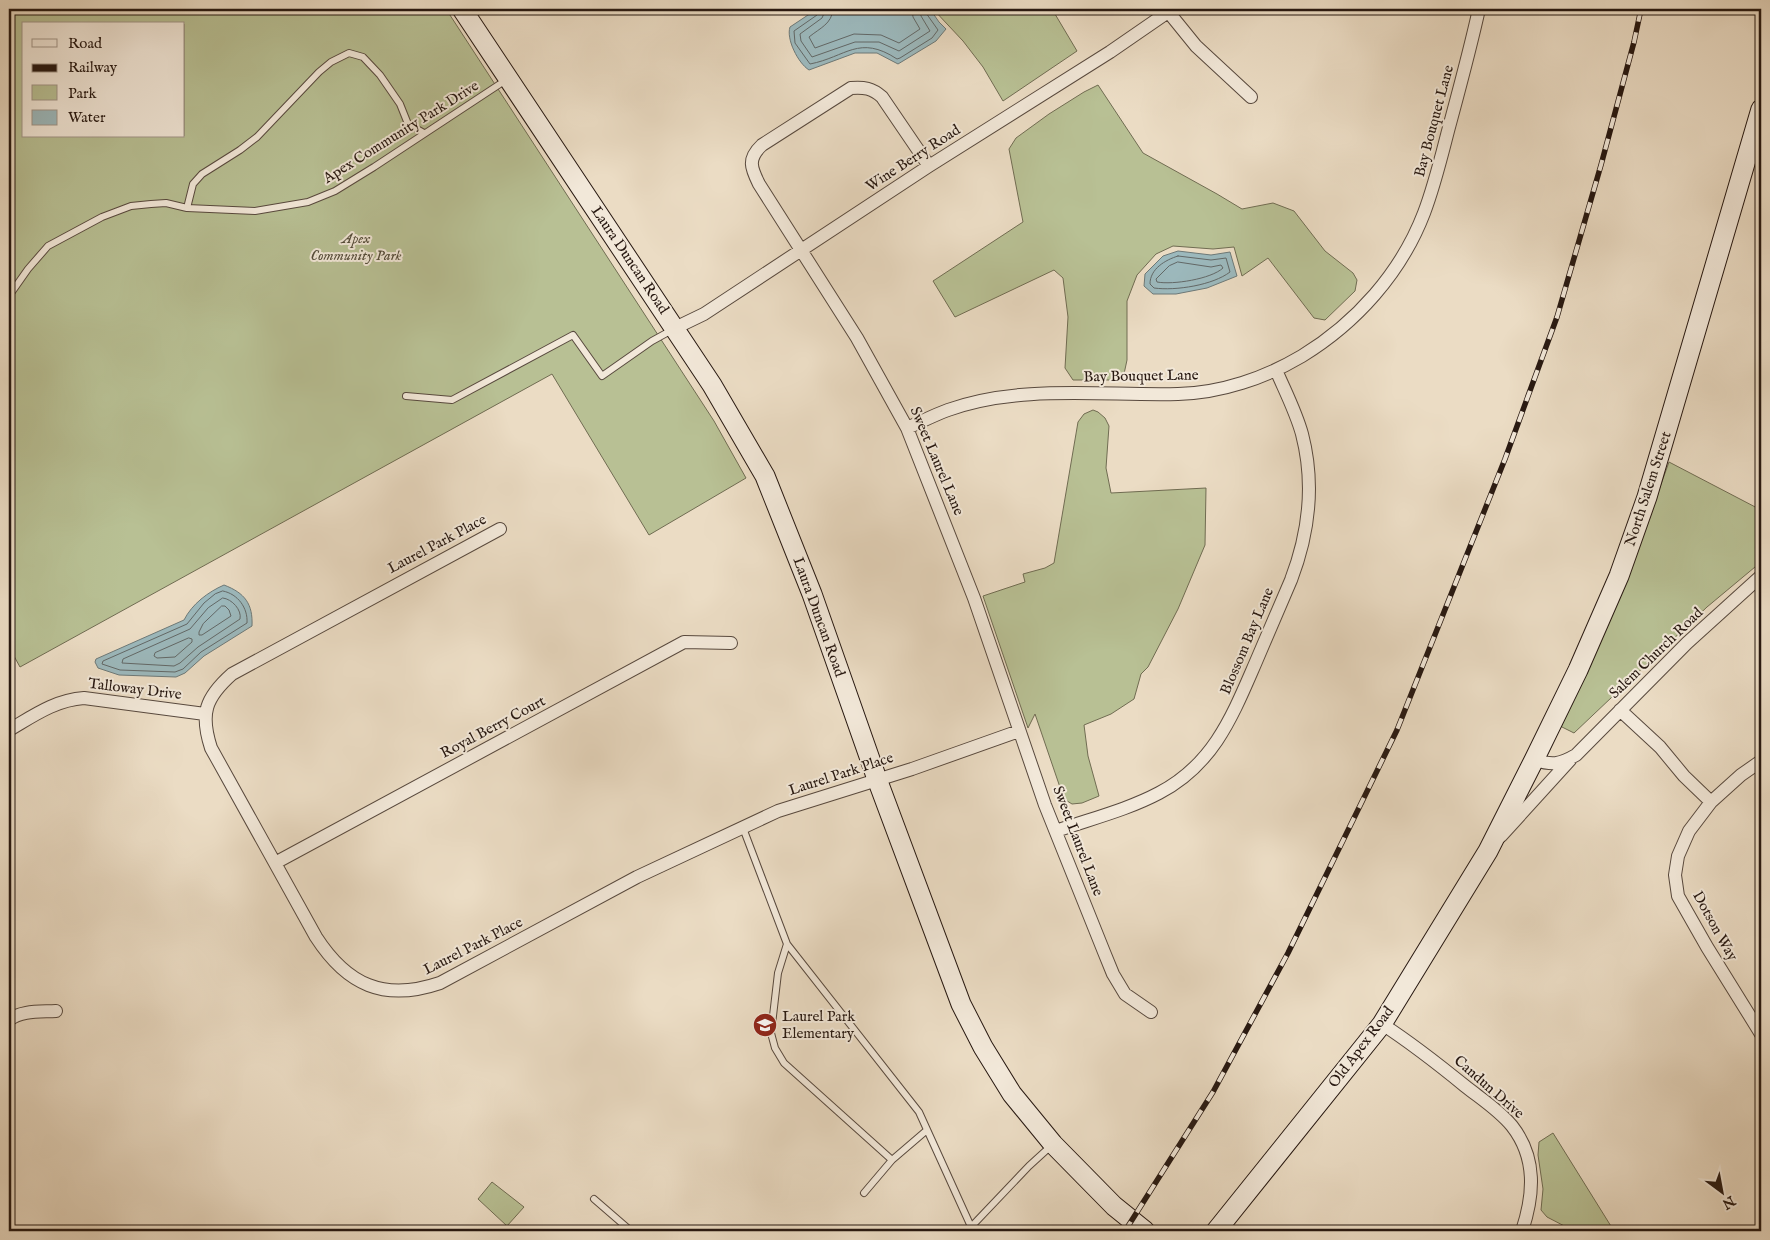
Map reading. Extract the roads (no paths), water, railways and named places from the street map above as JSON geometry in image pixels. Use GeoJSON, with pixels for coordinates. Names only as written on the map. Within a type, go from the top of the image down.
{"type":"FeatureCollection","features":[{"type":"Feature","properties":{"kind":"street","name":"Laura Duncan Road"},"geometry":{"type":"LineString","coordinates":[[462,9],[675,328],[734,421],[765,476],[812,594],[877,779],[961,1004],[983,1047],[1012,1094],[1053,1144],[1114,1206],[1145,1231]]}},
{"type":"Feature","properties":{"kind":"street","name":"Bay Bouquet Lane"},"geometry":{"type":"LineString","coordinates":[[907,428],[948,410],[981,401],[1016,396],[1067,392],[1182,394],[1212,390],[1238,384],[1276,370],[1319,345],[1351,319],[1379,290],[1408,247],[1424,214],[1479,9]]}},
{"type":"Feature","properties":{"kind":"street"},"geometry":{"type":"LineString","coordinates":[[1167,10],[1202,53],[1250,97]]}},
{"type":"Feature","properties":{"kind":"street","name":"Wine Berry Road"},"geometry":{"type":"LineString","coordinates":[[675,328],[704,314],[929,166],[1110,52],[1167,10]]}},
{"type":"Feature","properties":{"kind":"street","name":"Sweet Laurel Lane"},"geometry":{"type":"LineString","coordinates":[[929,166],[882,97],[874,90],[864,87],[851,88],[762,145],[756,151],[751,164],[754,175],[857,338],[907,428],[974,598],[1019,732],[1056,831],[1113,974],[1126,994],[1151,1012]]}},
{"type":"Feature","properties":{"kind":"street","name":"North Salem Street"},"geometry":{"type":"LineString","coordinates":[[1488,851],[1578,670],[1619,576],[1647,498],[1761,109]]}},
{"type":"Feature","properties":{"kind":"street","name":"Blossom Bay Lane"},"geometry":{"type":"LineString","coordinates":[[1056,831],[1142,801],[1169,787],[1200,763],[1216,744],[1229,722],[1291,580],[1306,528],[1310,490],[1302,434],[1295,412],[1276,370]]}},
{"type":"Feature","properties":{"kind":"street","name":"Laurel Park Place"},"geometry":{"type":"LineString","coordinates":[[500,529],[232,674],[218,686],[204,714],[206,732],[211,748],[316,937],[331,959],[342,970],[376,988],[391,990],[423,989],[440,983],[637,877],[778,812],[1019,732]]}},
{"type":"Feature","properties":{"kind":"street","name":"Salem Church Road"},"geometry":{"type":"LineString","coordinates":[[1488,851],[1576,754],[1687,643],[1761,576]]}},
{"type":"Feature","properties":{"kind":"street","name":"Royal Berry Court"},"geometry":{"type":"LineString","coordinates":[[275,863],[684,642],[732,643]]}},
{"type":"Feature","properties":{"kind":"street","name":"Talloway Drive"},"geometry":{"type":"LineString","coordinates":[[9,730],[55,704],[69,699],[84,698],[204,714]]}},
{"type":"Feature","properties":{"kind":"street"},"geometry":{"type":"LineString","coordinates":[[1620,710],[1660,747],[1684,776],[1710,802]]}},
{"type":"Feature","properties":{"kind":"street","name":"Salem Church Road"},"geometry":{"type":"LineString","coordinates":[[1534,760],[1550,764],[1557,763],[1576,754]]}},
{"type":"Feature","properties":{"kind":"street","name":"Dotson Way"},"geometry":{"type":"LineString","coordinates":[[1761,761],[1741,775],[1710,802],[1682,842],[1675,875],[1678,896],[1706,948],[1761,1034]]}},
{"type":"Feature","properties":{"kind":"street","name":"Old Apex Road"},"geometry":{"type":"LineString","coordinates":[[1216,1231],[1382,1024],[1488,851]]}},
{"type":"Feature","properties":{"kind":"street"},"geometry":{"type":"LineString","coordinates":[[9,1020],[25,1013],[56,1011]]}},
{"type":"Feature","properties":{"kind":"street","name":"Candun Drive"},"geometry":{"type":"LineString","coordinates":[[1382,1024],[1432,1059],[1499,1114],[1511,1125],[1521,1139],[1527,1154],[1532,1186],[1531,1201],[1522,1231]]}},
{"type":"Feature","properties":{"kind":"lane"},"geometry":{"type":"LineString","coordinates":[[187,208],[193,184],[202,174],[257,137],[319,72],[331,62],[349,53],[363,56],[380,74],[400,104],[408,124],[424,133]]}},
{"type":"Feature","properties":{"kind":"lane","name":"Apex Community Park Drive"},"geometry":{"type":"LineString","coordinates":[[9,296],[28,269],[48,246],[102,217],[131,206],[166,204],[187,208],[255,211],[308,202],[335,191],[374,167],[509,78]]}},
{"type":"Feature","properties":{"kind":"lane"},"geometry":{"type":"LineString","coordinates":[[406,396],[452,400],[573,334],[602,376],[675,328]]}},
{"type":"Feature","properties":{"kind":"lane"},"geometry":{"type":"LineString","coordinates":[[743,828],[787,944],[919,1112],[972,1229],[1029,1166],[1053,1144]]}},
{"type":"Feature","properties":{"kind":"lane"},"geometry":{"type":"LineString","coordinates":[[787,944],[778,973],[771,1033],[775,1048],[784,1063],[892,1160]]}},
{"type":"Feature","properties":{"kind":"lane"},"geometry":{"type":"LineString","coordinates":[[864,1193],[892,1160],[927,1130]]}},
{"type":"Feature","properties":{"kind":"lane"},"geometry":{"type":"LineString","coordinates":[[594,1198],[631,1231]]}},
{"type":"Feature","properties":{"kind":"water"},"geometry":{"type":"Polygon","coordinates":[[[817,9],[930,9],[946,29],[936,41],[898,64],[877,53],[855,53],[809,70],[801,62],[794,50],[789,32],[790,27],[817,9]]]}},
{"type":"Feature","properties":{"kind":"water"},"geometry":{"type":"Polygon","coordinates":[[[1178,251],[1211,255],[1230,252],[1237,276],[1207,288],[1176,294],[1153,294],[1144,286],[1145,274],[1163,256],[1178,251]]]}},
{"type":"Feature","properties":{"kind":"water"},"geometry":{"type":"Polygon","coordinates":[[[224,585],[237,592],[246,600],[251,611],[252,626],[204,656],[185,673],[176,677],[119,675],[98,668],[95,662],[96,659],[184,620],[201,599],[224,585]]]}},
{"type":"Feature","properties":{"kind":"railway"},"geometry":{"type":"LineString","coordinates":[[1125,1231],[1213,1092],[1288,953],[1397,730],[1505,459],[1557,317],[1601,165],[1641,9]]}},
{"type":"Feature","properties":{"kind":"place","name":"Laurel Park Elementary"},"geometry":{"type":"Point","coordinates":[765,1025]}},
{"type":"Feature","properties":{"kind":"park label","name":"Apex Community Park"},"geometry":{"type":"Point","coordinates":[356,246]}}]}
